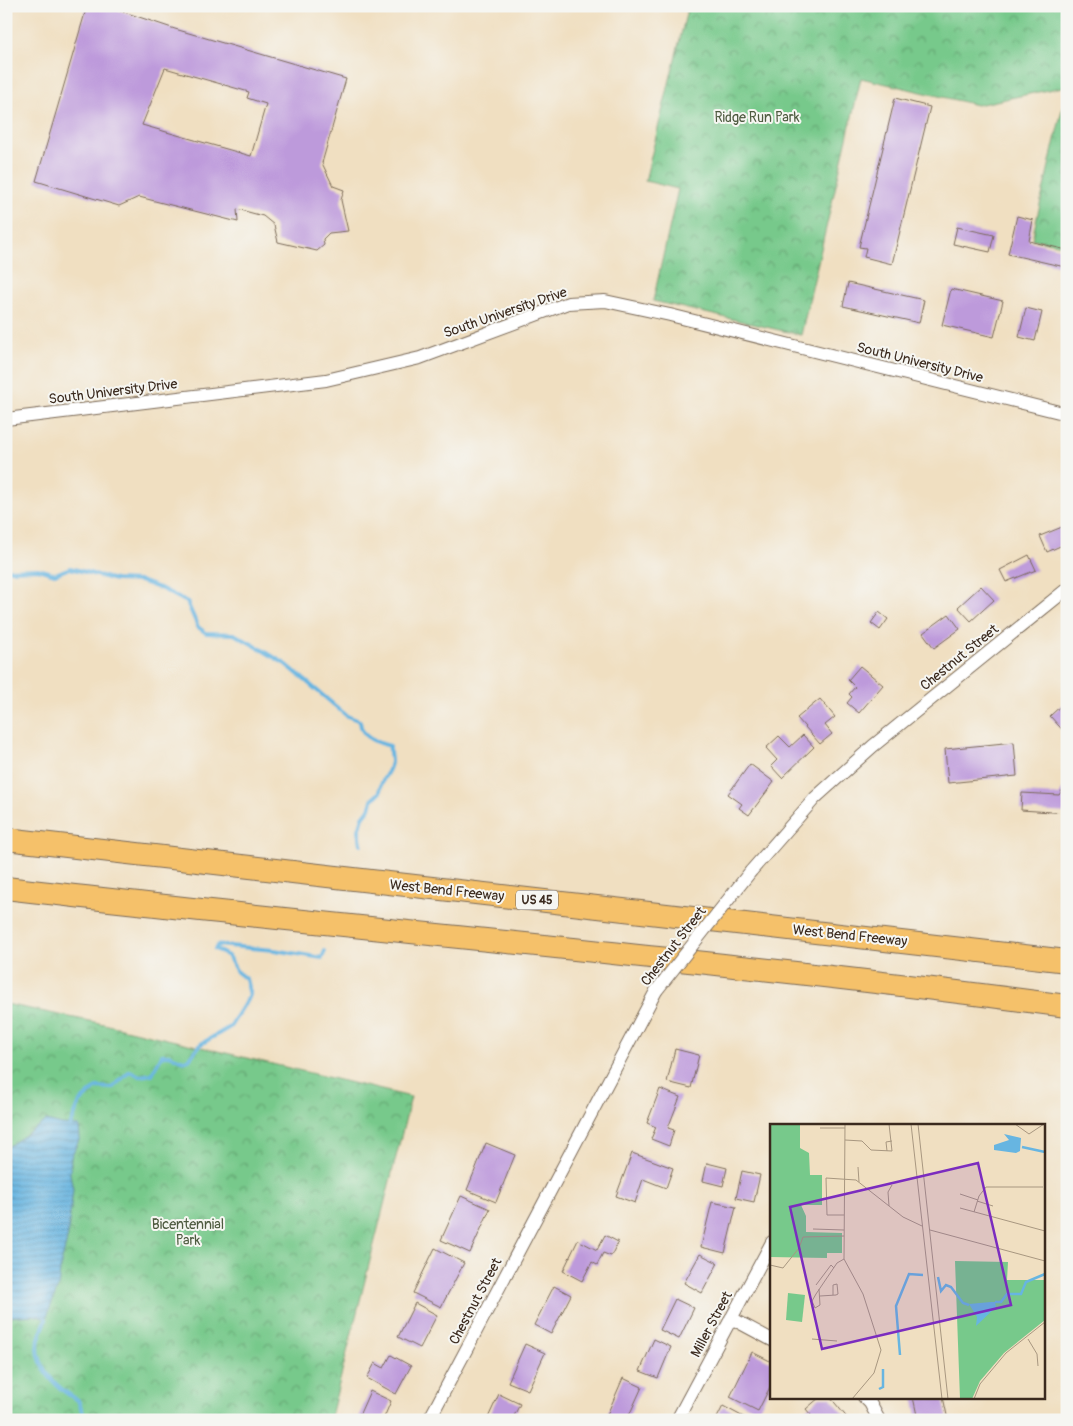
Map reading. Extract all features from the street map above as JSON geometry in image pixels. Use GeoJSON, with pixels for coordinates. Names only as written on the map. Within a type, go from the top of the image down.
{"type":"FeatureCollection","features":[{"type":"Feature","properties":{"kind":"highway","name":"West Bend Freeway"},"geometry":{"type":"LineString","coordinates":[[6,839],[1067,961]]}},
{"type":"Feature","properties":{"kind":"highway"},"geometry":{"type":"LineString","coordinates":[[6,888],[177,909],[894,983],[1067,1006]]}},
{"type":"Feature","properties":{"kind":"street","name":"South University Drive"},"geometry":{"type":"LineString","coordinates":[[6,419],[326,380],[420,358],[568,303],[605,301],[670,315],[1067,414]]}},
{"type":"Feature","properties":{"kind":"street","name":"Chestnut Street"},"geometry":{"type":"LineString","coordinates":[[430,1420],[656,991],[751,871],[815,798],[873,746],[1067,589]]}},
{"type":"Feature","properties":{"kind":"street","name":"Miller Street"},"geometry":{"type":"LineString","coordinates":[[676,1420],[770,1246]]}},
{"type":"Feature","properties":{"kind":"street"},"geometry":{"type":"LineString","coordinates":[[731,1318],[770,1339]]}},
{"type":"Feature","properties":{"kind":"street"},"geometry":{"type":"LineString","coordinates":[[865,1398],[870,1403],[879,1420]]}},
{"type":"Feature","properties":{"kind":"green space","name":"Ridge Run Park"},"geometry":{"type":"Polygon","coordinates":[[[688,6],[1067,6],[1067,86],[977,105],[861,78],[801,335],[653,301],[678,189],[645,181],[688,6]]]}},
{"type":"Feature","properties":{"kind":"green space"},"geometry":{"type":"Polygon","coordinates":[[[1067,88],[1067,246],[1032,239],[1067,88]]]}},
{"type":"Feature","properties":{"kind":"green space","name":"Bicentennial Park"},"geometry":{"type":"Polygon","coordinates":[[[6,1004],[104,1024],[411,1097],[330,1420],[6,1420],[6,1004]]]}},
{"type":"Feature","properties":{"kind":"water"},"geometry":{"type":"Polygon","coordinates":[[[46,1121],[62,1125],[79,1126],[80,1138],[71,1157],[70,1174],[73,1189],[67,1240],[58,1287],[46,1319],[34,1315],[9,1317],[6,1313],[6,1148],[46,1121]]]}},
{"type":"Feature","properties":{"kind":"building"},"geometry":{"type":"Polygon","coordinates":[[[87,6],[106,6],[175,29],[346,79],[322,163],[333,186],[344,190],[341,200],[348,231],[329,233],[323,239],[324,245],[317,251],[278,242],[274,225],[263,216],[237,209],[238,222],[139,197],[119,206],[36,181],[87,6]],[[165,68],[142,125],[251,156],[266,104],[247,98],[249,92],[165,68]]]}},
{"type":"Feature","properties":{"kind":"building"},"geometry":{"type":"Polygon","coordinates":[[[895,98],[930,107],[892,264],[864,257],[866,248],[859,247],[895,98]]]}},
{"type":"Feature","properties":{"kind":"building"},"geometry":{"type":"Polygon","coordinates":[[[1017,216],[1033,220],[1029,241],[1067,250],[1065,267],[1008,254],[1017,216]]]}},
{"type":"Feature","properties":{"kind":"building"},"geometry":{"type":"Polygon","coordinates":[[[957,227],[994,235],[990,252],[953,244],[957,227]]]}},
{"type":"Feature","properties":{"kind":"building"},"geometry":{"type":"Polygon","coordinates":[[[848,283],[924,300],[919,323],[843,306],[848,283]]]}},
{"type":"Feature","properties":{"kind":"building"},"geometry":{"type":"Polygon","coordinates":[[[951,289],[1003,301],[994,337],[942,325],[951,289]]]}},
{"type":"Feature","properties":{"kind":"building"},"geometry":{"type":"Polygon","coordinates":[[[1026,308],[1042,312],[1035,341],[1019,337],[1026,308]]]}},
{"type":"Feature","properties":{"kind":"building"},"geometry":{"type":"Polygon","coordinates":[[[1067,525],[1067,543],[1047,552],[1040,536],[1067,525]]]}},
{"type":"Feature","properties":{"kind":"building"},"geometry":{"type":"Polygon","coordinates":[[[1029,555],[1036,570],[1006,582],[1000,570],[1029,555]]]}},
{"type":"Feature","properties":{"kind":"building"},"geometry":{"type":"Polygon","coordinates":[[[981,586],[994,600],[971,621],[958,607],[981,586]]]}},
{"type":"Feature","properties":{"kind":"building"},"geometry":{"type":"Polygon","coordinates":[[[879,612],[888,619],[880,630],[871,623],[879,612]]]}},
{"type":"Feature","properties":{"kind":"building"},"geometry":{"type":"Polygon","coordinates":[[[949,614],[960,629],[934,648],[923,633],[949,614]]]}},
{"type":"Feature","properties":{"kind":"building"},"geometry":{"type":"Polygon","coordinates":[[[860,666],[883,685],[859,713],[847,703],[852,697],[849,694],[855,687],[848,680],[860,666]]]}},
{"type":"Feature","properties":{"kind":"building"},"geometry":{"type":"Polygon","coordinates":[[[820,699],[835,717],[825,725],[832,734],[820,744],[797,718],[820,699]]]}},
{"type":"Feature","properties":{"kind":"building"},"geometry":{"type":"Polygon","coordinates":[[[1067,700],[1067,735],[1050,716],[1067,700]]]}},
{"type":"Feature","properties":{"kind":"building"},"geometry":{"type":"Polygon","coordinates":[[[803,735],[814,747],[782,778],[771,766],[777,760],[766,748],[779,736],[790,747],[803,735]]]}},
{"type":"Feature","properties":{"kind":"building"},"geometry":{"type":"Polygon","coordinates":[[[1014,742],[1017,776],[948,783],[945,749],[1014,742]]]}},
{"type":"Feature","properties":{"kind":"building"},"geometry":{"type":"Polygon","coordinates":[[[750,764],[774,782],[749,815],[739,808],[742,804],[728,794],[750,764]]]}},
{"type":"Feature","properties":{"kind":"building"},"geometry":{"type":"Polygon","coordinates":[[[1067,783],[1067,813],[1021,810],[1022,793],[1059,795],[1067,783]]]}},
{"type":"Feature","properties":{"kind":"building"},"geometry":{"type":"Polygon","coordinates":[[[675,1049],[699,1055],[691,1088],[667,1082],[675,1049]]]}},
{"type":"Feature","properties":{"kind":"building"},"geometry":{"type":"Polygon","coordinates":[[[660,1089],[680,1097],[668,1128],[674,1130],[669,1146],[651,1139],[656,1127],[647,1123],[660,1089]]]}},
{"type":"Feature","properties":{"kind":"building"},"geometry":{"type":"Polygon","coordinates":[[[486,1143],[515,1155],[496,1202],[467,1190],[486,1143]]]}},
{"type":"Feature","properties":{"kind":"building"},"geometry":{"type":"Polygon","coordinates":[[[632,1153],[673,1168],[666,1188],[643,1179],[635,1203],[616,1196],[632,1153]]]}},
{"type":"Feature","properties":{"kind":"building"},"geometry":{"type":"Polygon","coordinates":[[[707,1163],[727,1168],[723,1186],[703,1181],[707,1163]]]}},
{"type":"Feature","properties":{"kind":"building"},"geometry":{"type":"Polygon","coordinates":[[[742,1171],[760,1175],[754,1202],[736,1198],[742,1171]]]}},
{"type":"Feature","properties":{"kind":"building"},"geometry":{"type":"Polygon","coordinates":[[[461,1196],[490,1209],[470,1253],[441,1240],[461,1196]]]}},
{"type":"Feature","properties":{"kind":"building"},"geometry":{"type":"Polygon","coordinates":[[[712,1202],[736,1207],[725,1253],[701,1247],[712,1202]]]}},
{"type":"Feature","properties":{"kind":"building"},"geometry":{"type":"Polygon","coordinates":[[[605,1235],[618,1242],[611,1256],[603,1253],[597,1265],[592,1262],[582,1281],[563,1271],[578,1240],[597,1250],[605,1235]]]}},
{"type":"Feature","properties":{"kind":"building"},"geometry":{"type":"Polygon","coordinates":[[[435,1248],[464,1263],[441,1307],[413,1293],[435,1248]]]}},
{"type":"Feature","properties":{"kind":"building"},"geometry":{"type":"Polygon","coordinates":[[[700,1254],[718,1263],[702,1293],[684,1283],[700,1254]]]}},
{"type":"Feature","properties":{"kind":"building"},"geometry":{"type":"Polygon","coordinates":[[[554,1286],[571,1295],[551,1334],[534,1325],[554,1286]]]}},
{"type":"Feature","properties":{"kind":"building"},"geometry":{"type":"Polygon","coordinates":[[[675,1299],[694,1308],[679,1339],[660,1330],[675,1299]]]}},
{"type":"Feature","properties":{"kind":"building"},"geometry":{"type":"Polygon","coordinates":[[[415,1303],[437,1315],[420,1348],[398,1337],[415,1303]]]}},
{"type":"Feature","properties":{"kind":"building"},"geometry":{"type":"Polygon","coordinates":[[[654,1339],[671,1347],[658,1378],[640,1371],[654,1339]]]}},
{"type":"Feature","properties":{"kind":"building"},"geometry":{"type":"Polygon","coordinates":[[[525,1344],[545,1353],[528,1390],[508,1382],[525,1344]]]}},
{"type":"Feature","properties":{"kind":"building"},"geometry":{"type":"Polygon","coordinates":[[[752,1352],[770,1361],[770,1387],[758,1411],[730,1397],[752,1352]]]}},
{"type":"Feature","properties":{"kind":"building"},"geometry":{"type":"Polygon","coordinates":[[[391,1355],[411,1366],[396,1394],[367,1378],[375,1363],[384,1368],[391,1355]]]}},
{"type":"Feature","properties":{"kind":"building"},"geometry":{"type":"Polygon","coordinates":[[[623,1378],[642,1387],[627,1420],[612,1420],[606,1417],[623,1378]]]}},
{"type":"Feature","properties":{"kind":"building"},"geometry":{"type":"Polygon","coordinates":[[[370,1391],[391,1401],[383,1420],[357,1420],[370,1391]]]}},
{"type":"Feature","properties":{"kind":"building"},"geometry":{"type":"Polygon","coordinates":[[[499,1394],[520,1404],[512,1420],[487,1420],[499,1394]]]}},
{"type":"Feature","properties":{"kind":"building"},"geometry":{"type":"Polygon","coordinates":[[[819,1398],[831,1398],[849,1420],[815,1420],[806,1409],[819,1398]]]}},
{"type":"Feature","properties":{"kind":"building"},"geometry":{"type":"Polygon","coordinates":[[[913,1398],[943,1398],[948,1420],[918,1420],[913,1398]]]}},
{"type":"Feature","properties":{"kind":"building"},"geometry":{"type":"Polygon","coordinates":[[[723,1406],[749,1420],[716,1420],[723,1406]]]}},
{"type":"Feature","properties":{"kind":"waterway"},"geometry":{"type":"LineString","coordinates":[[6,570],[38,569],[55,574],[70,568],[115,580],[140,581],[162,589],[187,602],[198,627],[206,633],[234,634],[259,648],[287,665],[347,716],[360,721],[363,732],[366,735],[374,741],[390,746],[391,762],[380,787],[380,792],[372,800],[370,808],[363,817],[359,830],[361,844]]}},
{"type":"Feature","properties":{"kind":"waterway"},"geometry":{"type":"LineString","coordinates":[[70,1126],[80,1102],[97,1087],[112,1088],[130,1071],[140,1076],[152,1074],[162,1055],[169,1055],[184,1061],[189,1059],[201,1044],[230,1027],[250,995],[246,979],[237,972],[228,956],[215,949],[218,945],[274,950],[322,958],[325,951]]}},
{"type":"Feature","properties":{"kind":"waterway"},"geometry":{"type":"LineString","coordinates":[[46,1319],[38,1342],[41,1363],[57,1385],[78,1400],[84,1416],[82,1420]]}}]}
